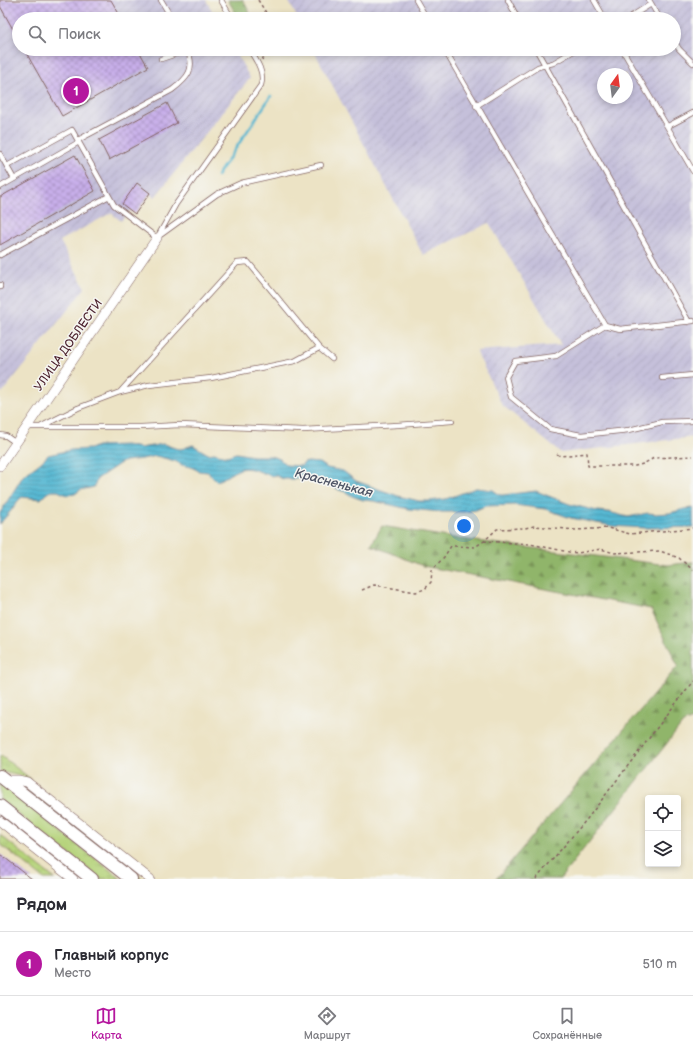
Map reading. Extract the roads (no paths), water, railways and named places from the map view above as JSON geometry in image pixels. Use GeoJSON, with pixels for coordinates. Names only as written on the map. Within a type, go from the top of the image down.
{"type":"FeatureCollection","features":[{"type":"Feature","properties":{"kind":"main road"},"geometry":{"type":"LineString","coordinates":[[3,778],[131,879]]}},
{"type":"Feature","properties":{"kind":"main road"},"geometry":{"type":"LineString","coordinates":[[0,806],[92,879]]}},
{"type":"Feature","properties":{"kind":"street","name":"УЛИЦА ДОБЛЕСТИ"},"geometry":{"type":"LineString","coordinates":[[0,466],[157,238]]}},
{"type":"Feature","properties":{"kind":"street"},"geometry":{"type":"LineString","coordinates":[[3,778],[27,782],[150,879]]}},
{"type":"Feature","properties":{"kind":"street"},"geometry":{"type":"LineString","coordinates":[[0,821],[73,879]]}},
{"type":"Feature","properties":{"kind":"lane"},"geometry":{"type":"LineString","coordinates":[[161,0],[168,12]]}},
{"type":"Feature","properties":{"kind":"lane"},"geometry":{"type":"LineString","coordinates":[[221,0],[228,12]]}},
{"type":"Feature","properties":{"kind":"lane"},"geometry":{"type":"LineString","coordinates":[[416,0],[423,12]]}},
{"type":"Feature","properties":{"kind":"lane"},"geometry":{"type":"LineString","coordinates":[[508,0],[514,12]]}},
{"type":"Feature","properties":{"kind":"lane"},"geometry":{"type":"LineString","coordinates":[[594,0],[601,12]]}},
{"type":"Feature","properties":{"kind":"lane"},"geometry":{"type":"LineString","coordinates":[[636,12],[650,2],[656,12]]}},
{"type":"Feature","properties":{"kind":"lane"},"geometry":{"type":"LineString","coordinates":[[681,51],[693,63]]}},
{"type":"Feature","properties":{"kind":"lane"},"geometry":{"type":"LineString","coordinates":[[161,59],[169,56]]}},
{"type":"Feature","properties":{"kind":"lane"},"geometry":{"type":"LineString","coordinates":[[0,187],[78,141],[172,90],[182,83],[188,75],[191,65],[190,56]]}},
{"type":"Feature","properties":{"kind":"lane"},"geometry":{"type":"LineString","coordinates":[[157,238],[176,204],[261,85],[263,79],[253,56]]}},
{"type":"Feature","properties":{"kind":"lane"},"geometry":{"type":"LineString","coordinates":[[448,56],[604,325],[620,329],[691,321],[540,56]]}},
{"type":"Feature","properties":{"kind":"lane"},"geometry":{"type":"LineString","coordinates":[[476,106],[538,67],[553,63],[565,56]]}},
{"type":"Feature","properties":{"kind":"lane"},"geometry":{"type":"LineString","coordinates":[[626,56],[693,171]]}},
{"type":"Feature","properties":{"kind":"lane"},"geometry":{"type":"LineString","coordinates":[[668,126],[693,113]]}},
{"type":"Feature","properties":{"kind":"lane"},"geometry":{"type":"LineString","coordinates":[[7,166],[72,130],[114,205],[157,238]]}},
{"type":"Feature","properties":{"kind":"lane"},"geometry":{"type":"LineString","coordinates":[[0,154],[14,179]]}},
{"type":"Feature","properties":{"kind":"lane"},"geometry":{"type":"LineString","coordinates":[[157,238],[217,194],[240,183],[321,165]]}},
{"type":"Feature","properties":{"kind":"lane"},"geometry":{"type":"LineString","coordinates":[[0,255],[108,196]]}},
{"type":"Feature","properties":{"kind":"lane"},"geometry":{"type":"LineString","coordinates":[[120,392],[237,263],[248,262],[319,348],[332,359]]}},
{"type":"Feature","properties":{"kind":"lane"},"geometry":{"type":"LineString","coordinates":[[604,325],[556,356],[515,361],[506,377],[511,397],[550,429],[581,435],[629,430],[662,422],[693,421]]}},
{"type":"Feature","properties":{"kind":"lane"},"geometry":{"type":"LineString","coordinates":[[40,427],[78,408],[120,392],[149,385],[211,378],[295,361],[319,348]]}},
{"type":"Feature","properties":{"kind":"lane"},"geometry":{"type":"LineString","coordinates":[[662,378],[693,375]]}},
{"type":"Feature","properties":{"kind":"lane"},"geometry":{"type":"LineString","coordinates":[[27,427],[141,427],[180,425],[304,430],[398,426],[452,421]]}},
{"type":"Feature","properties":{"kind":"lane"},"geometry":{"type":"LineString","coordinates":[[0,435],[6,436],[16,443]]}},
{"type":"Feature","properties":{"kind":"water","name":"Красненькая"},"geometry":{"type":"Polygon","coordinates":[[[163,444],[180,449],[193,445],[208,454],[214,453],[227,456],[236,453],[253,456],[270,456],[280,459],[286,465],[301,466],[308,462],[319,463],[327,468],[343,471],[356,481],[398,496],[419,501],[446,499],[476,488],[493,490],[500,495],[536,491],[569,504],[628,517],[648,513],[670,513],[693,508],[693,527],[645,528],[612,526],[571,518],[545,509],[515,505],[485,506],[476,510],[465,512],[442,512],[409,509],[363,500],[331,485],[316,483],[306,479],[283,479],[275,475],[272,476],[248,468],[240,469],[216,481],[208,472],[199,471],[175,461],[156,456],[125,461],[97,479],[94,487],[80,490],[75,494],[67,495],[58,491],[52,491],[47,493],[41,499],[22,497],[0,524],[0,513],[23,476],[48,455],[71,450],[90,449],[97,446],[126,445],[140,448],[163,444]]]}},
{"type":"Feature","properties":{"kind":"waterway"},"geometry":{"type":"LineString","coordinates":[[217,176],[271,96]]}},
{"type":"Feature","properties":{"kind":"place","name":"Главный корпус"},"geometry":{"type":"Point","coordinates":[76,91]}}]}
